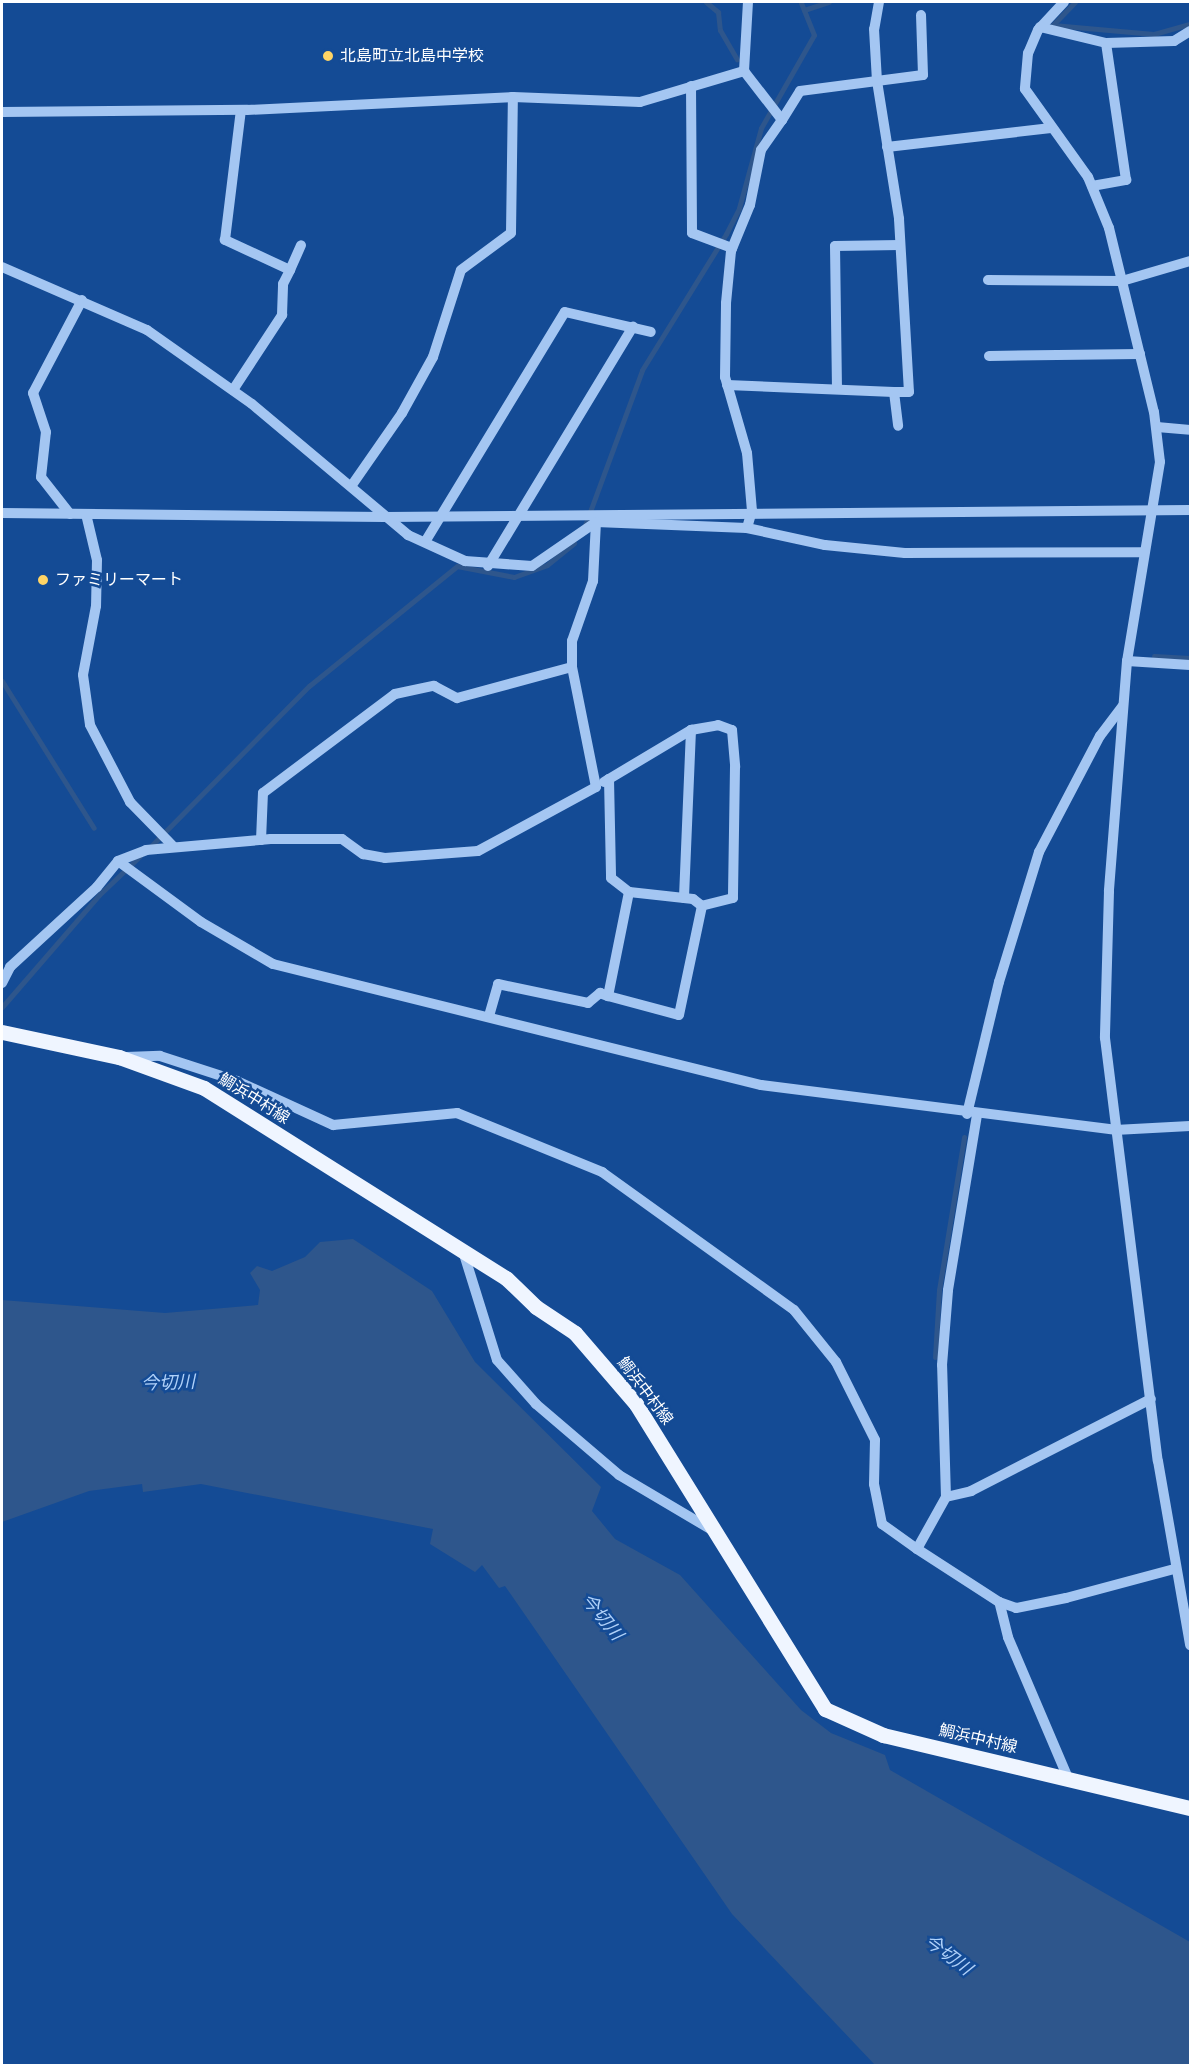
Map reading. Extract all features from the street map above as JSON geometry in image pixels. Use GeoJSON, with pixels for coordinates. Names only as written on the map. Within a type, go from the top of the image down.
{"type":"FeatureCollection","features":[{"type":"Feature","properties":{"kind":"main road","name":"鯛浜中村線"},"geometry":{"type":"LineString","coordinates":[[2,1032],[118,1057],[204,1088],[463,1251],[575,1333],[636,1404],[825,1709],[883,1735],[1191,1808]]}},
{"type":"Feature","properties":{"kind":"street"},"geometry":{"type":"LineString","coordinates":[[748,2],[744,71],[782,120]]}},
{"type":"Feature","properties":{"kind":"street"},"geometry":{"type":"LineString","coordinates":[[727,385],[909,392],[900,245],[877,81],[874,30],[879,2]]}},
{"type":"Feature","properties":{"kind":"street"},"geometry":{"type":"LineString","coordinates":[[1064,2],[1040,27],[1028,52],[1025,89],[1092,186],[1109,228],[1157,427],[1160,462],[1150,510],[1127,661],[1106,972],[1105,1038],[1115,1130],[1174,1569],[1191,1644]]}},
{"type":"Feature","properties":{"kind":"street"},"geometry":{"type":"LineString","coordinates":[[747,528],[752,511],[747,453],[727,385],[726,303],[732,248],[750,205],[761,150],[800,91],[923,75],[921,15]]}},
{"type":"Feature","properties":{"kind":"street"},"geometry":{"type":"LineString","coordinates":[[1040,27],[1106,43],[1174,41],[1191,31]]}},
{"type":"Feature","properties":{"kind":"street"},"geometry":{"type":"LineString","coordinates":[[1092,186],[1126,180],[1106,43]]}},
{"type":"Feature","properties":{"kind":"street"},"geometry":{"type":"LineString","coordinates":[[2,112],[241,110],[513,97],[640,102],[744,71]]}},
{"type":"Feature","properties":{"kind":"street"},"geometry":{"type":"LineString","coordinates":[[691,87],[692,233],[732,248]]}},
{"type":"Feature","properties":{"kind":"street"},"geometry":{"type":"LineString","coordinates":[[352,485],[402,413],[433,357],[461,270],[511,233],[513,97]]}},
{"type":"Feature","properties":{"kind":"street"},"geometry":{"type":"LineString","coordinates":[[241,110],[225,240],[290,270]]}},
{"type":"Feature","properties":{"kind":"street"},"geometry":{"type":"LineString","coordinates":[[887,147],[1051,128]]}},
{"type":"Feature","properties":{"kind":"street"},"geometry":{"type":"LineString","coordinates":[[233,390],[282,315],[283,284],[301,245]]}},
{"type":"Feature","properties":{"kind":"street"},"geometry":{"type":"LineString","coordinates":[[837,389],[836,246],[900,245]]}},
{"type":"Feature","properties":{"kind":"street"},"geometry":{"type":"LineString","coordinates":[[988,280],[1122,281],[1191,261]]}},
{"type":"Feature","properties":{"kind":"street"},"geometry":{"type":"LineString","coordinates":[[2,267],[147,330],[233,390],[352,485],[385,517],[424,542],[465,561],[488,566],[532,566],[596,522],[747,528],[825,545],[905,553],[1144,552]]}},
{"type":"Feature","properties":{"kind":"street"},"geometry":{"type":"LineString","coordinates":[[70,514],[41,477],[46,432],[33,393],[82,300]]}},
{"type":"Feature","properties":{"kind":"street"},"geometry":{"type":"LineString","coordinates":[[424,542],[565,312],[651,332]]}},
{"type":"Feature","properties":{"kind":"street"},"geometry":{"type":"LineString","coordinates":[[488,566],[633,327]]}},
{"type":"Feature","properties":{"kind":"street"},"geometry":{"type":"LineString","coordinates":[[989,356],[1140,354]]}},
{"type":"Feature","properties":{"kind":"street"},"geometry":{"type":"LineString","coordinates":[[894,392],[898,426]]}},
{"type":"Feature","properties":{"kind":"street"},"geometry":{"type":"LineString","coordinates":[[1157,427],[1191,430]]}},
{"type":"Feature","properties":{"kind":"street"},"geometry":{"type":"LineString","coordinates":[[2,513],[385,517],[752,511],[1191,510]]}},
{"type":"Feature","properties":{"kind":"street"},"geometry":{"type":"LineString","coordinates":[[86,514],[96,560],[96,606],[83,675],[90,725],[130,802],[174,846]]}},
{"type":"Feature","properties":{"kind":"street"},"geometry":{"type":"LineString","coordinates":[[596,522],[593,581],[572,641],[572,667],[596,787]]}},
{"type":"Feature","properties":{"kind":"street"},"geometry":{"type":"LineString","coordinates":[[1127,661],[1191,665]]}},
{"type":"Feature","properties":{"kind":"street"},"geometry":{"type":"LineString","coordinates":[[261,840],[263,793],[395,694],[434,686],[457,698],[572,667]]}},
{"type":"Feature","properties":{"kind":"street"},"geometry":{"type":"LineString","coordinates":[[917,1549],[946,1497],[942,1365],[947,1301],[972,1115],[999,982],[1040,852],[1100,736],[1123,706]]}},
{"type":"Feature","properties":{"kind":"street"},"geometry":{"type":"LineString","coordinates":[[2,983],[10,967],[97,887],[118,861],[174,846],[261,840],[342,839],[363,854],[385,858],[478,851],[596,787],[609,779],[691,730],[718,725],[732,730],[735,767],[733,898],[702,906],[684,898],[629,892],[611,878],[609,779]]}},
{"type":"Feature","properties":{"kind":"street"},"geometry":{"type":"LineString","coordinates":[[684,898],[691,730]]}},
{"type":"Feature","properties":{"kind":"street"},"geometry":{"type":"LineString","coordinates":[[118,861],[201,922],[273,964],[761,1085],[972,1115],[1115,1130],[1191,1126]]}},
{"type":"Feature","properties":{"kind":"street"},"geometry":{"type":"LineString","coordinates":[[608,996],[629,892]]}},
{"type":"Feature","properties":{"kind":"street"},"geometry":{"type":"LineString","coordinates":[[489,1016],[498,984],[588,1003],[600,993],[679,1015],[702,906]]}},
{"type":"Feature","properties":{"kind":"street"},"geometry":{"type":"LineString","coordinates":[[118,1057],[160,1056],[237,1081],[333,1125],[457,1113],[602,1172],[794,1310],[836,1362],[875,1440],[874,1484],[882,1524],[917,1549],[999,1602],[1016,1608],[1056,1600],[1174,1569]]}},
{"type":"Feature","properties":{"kind":"street"},"geometry":{"type":"LineString","coordinates":[[463,1251],[497,1360],[504,1369],[536,1404],[619,1475],[714,1531]]}},
{"type":"Feature","properties":{"kind":"street"},"geometry":{"type":"LineString","coordinates":[[946,1497],[992,1481],[1151,1399]]}},
{"type":"Feature","properties":{"kind":"street"},"geometry":{"type":"LineString","coordinates":[[999,1602],[1008,1637],[1068,1778]]}},
{"type":"Feature","properties":{"kind":"water","name":"今切川"},"geometry":{"type":"Polygon","coordinates":[[[353,1239],[432,1291],[475,1362],[601,1487],[592,1511],[615,1539],[680,1575],[801,1710],[831,1733],[885,1755],[890,1770],[1190,1942],[1190,2065],[875,2065],[732,1914],[505,1586],[499,1588],[482,1565],[475,1572],[430,1544],[433,1529],[201,1484],[143,1492],[142,1484],[89,1491],[2,1522],[2,1300],[165,1313],[258,1305],[260,1290],[250,1273],[257,1266],[272,1271],[305,1257],[320,1242],[353,1239]]]}},
{"type":"Feature","properties":{"kind":"waterway"},"geometry":{"type":"LineString","coordinates":[[706,2],[718,12],[720,30],[737,60]]}},
{"type":"Feature","properties":{"kind":"waterway"},"geometry":{"type":"LineString","coordinates":[[584,528],[642,370],[726,234],[739,208],[761,128],[814,35],[801,2]]}},
{"type":"Feature","properties":{"kind":"waterway"},"geometry":{"type":"LineString","coordinates":[[804,10],[829,2]]}},
{"type":"Feature","properties":{"kind":"waterway"},"geometry":{"type":"LineString","coordinates":[[1075,2],[1053,25],[1154,34],[1190,24]]}},
{"type":"Feature","properties":{"kind":"waterway"},"geometry":{"type":"LineString","coordinates":[[149,848],[309,686],[457,566],[514,577],[547,565],[574,543]]}},
{"type":"Feature","properties":{"kind":"waterway"},"geometry":{"type":"LineString","coordinates":[[1154,656],[1190,658]]}},
{"type":"Feature","properties":{"kind":"waterway"},"geometry":{"type":"LineString","coordinates":[[2,681],[94,828]]}},
{"type":"Feature","properties":{"kind":"waterway"},"geometry":{"type":"LineString","coordinates":[[2,1007],[99,895],[140,856]]}},
{"type":"Feature","properties":{"kind":"waterway"},"geometry":{"type":"LineString","coordinates":[[935,1357],[939,1290],[964,1137]]}},
{"type":"Feature","properties":{"kind":"place","name":"北島町立北島中学校"},"geometry":{"type":"Point","coordinates":[328,56]}},
{"type":"Feature","properties":{"kind":"place","name":"ファミリーマート"},"geometry":{"type":"Point","coordinates":[43,580]}}]}
